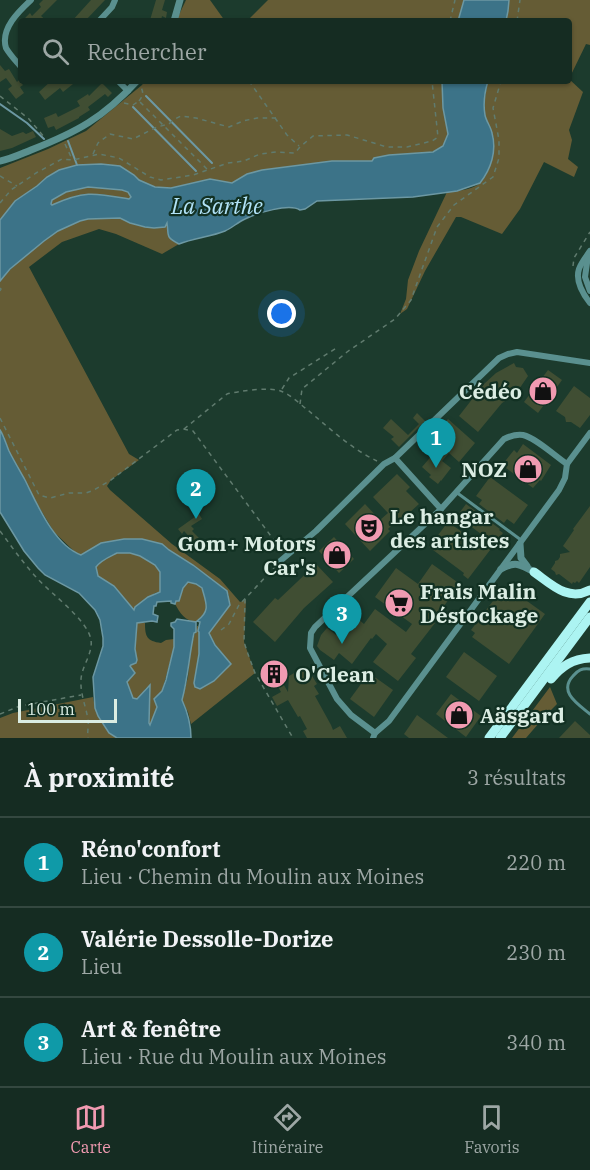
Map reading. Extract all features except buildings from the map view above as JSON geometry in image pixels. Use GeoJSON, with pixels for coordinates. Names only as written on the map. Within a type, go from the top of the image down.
{"type":"FeatureCollection","features":[{"type":"Feature","properties":{"kind":"highway"},"geometry":{"type":"LineString","coordinates":[[534,572],[565,593],[578,594],[590,590]]}},
{"type":"Feature","properties":{"kind":"highway"},"geometry":{"type":"LineString","coordinates":[[488,738],[590,602]]}},
{"type":"Feature","properties":{"kind":"highway"},"geometry":{"type":"LineString","coordinates":[[501,738],[590,617]]}},
{"type":"Feature","properties":{"kind":"highway"},"geometry":{"type":"LineString","coordinates":[[501,738],[518,722],[544,686],[559,670],[572,661],[590,658]]}},
{"type":"Feature","properties":{"kind":"street"},"geometry":{"type":"LineString","coordinates":[[18,63],[4,46],[4,32],[9,21],[31,0]]}},
{"type":"Feature","properties":{"kind":"street"},"geometry":{"type":"LineString","coordinates":[[102,18],[115,0]]}},
{"type":"Feature","properties":{"kind":"street"},"geometry":{"type":"LineString","coordinates":[[175,18],[180,0]]}},
{"type":"Feature","properties":{"kind":"street"},"geometry":{"type":"LineString","coordinates":[[121,84],[128,91]]}},
{"type":"Feature","properties":{"kind":"street"},"geometry":{"type":"LineString","coordinates":[[0,161],[62,137],[93,121],[135,84]]}},
{"type":"Feature","properties":{"kind":"street"},"geometry":{"type":"LineString","coordinates":[[589,253],[585,277],[590,291]]}},
{"type":"Feature","properties":{"kind":"street"},"geometry":{"type":"LineString","coordinates":[[589,253],[579,268],[578,280],[581,290],[590,303]]}},
{"type":"Feature","properties":{"kind":"street"},"geometry":{"type":"LineString","coordinates":[[279,562],[316,531],[384,464],[395,458],[499,358],[517,352],[590,363]]}},
{"type":"Feature","properties":{"kind":"street"},"geometry":{"type":"LineString","coordinates":[[567,464],[525,435],[504,439],[441,509],[315,627],[311,633],[310,648],[337,699],[351,716],[374,735],[389,721],[521,543],[563,484],[567,464],[590,433]]}},
{"type":"Feature","properties":{"kind":"street"},"geometry":{"type":"LineString","coordinates":[[395,458],[441,509]]}},
{"type":"Feature","properties":{"kind":"street"},"geometry":{"type":"LineString","coordinates":[[521,543],[521,558],[534,572]]}},
{"type":"Feature","properties":{"kind":"street"},"geometry":{"type":"LineString","coordinates":[[501,569],[517,564],[534,572]]}},
{"type":"Feature","properties":{"kind":"lane"},"geometry":{"type":"LineString","coordinates":[[456,492],[521,543]]}},
{"type":"Feature","properties":{"kind":"lane"},"geometry":{"type":"LineString","coordinates":[[590,669],[583,669],[575,673],[567,686],[569,696],[590,714]]}},
{"type":"Feature","properties":{"kind":"path"},"geometry":{"type":"LineString","coordinates":[[451,18],[455,0]]}},
{"type":"Feature","properties":{"kind":"path"},"geometry":{"type":"LineString","coordinates":[[517,18],[520,0]]}},
{"type":"Feature","properties":{"kind":"path"},"geometry":{"type":"LineString","coordinates":[[120,99],[130,105],[139,101],[143,95],[138,84]]}},
{"type":"Feature","properties":{"kind":"path"},"geometry":{"type":"LineString","coordinates":[[251,84],[287,135],[300,147]]}},
{"type":"Feature","properties":{"kind":"path"},"geometry":{"type":"LineString","coordinates":[[0,202],[11,190],[62,159],[99,154],[119,158],[150,177],[161,180],[193,175],[228,163],[244,161],[260,154],[295,153],[314,136],[346,135],[387,147],[406,147],[432,141],[438,137],[432,84]]}},
{"type":"Feature","properties":{"kind":"path"},"geometry":{"type":"LineString","coordinates":[[300,404],[302,389],[347,352],[395,319],[411,300],[436,227],[453,205],[493,177],[499,158],[499,140],[493,108],[500,84]]}},
{"type":"Feature","properties":{"kind":"path"},"geometry":{"type":"LineString","coordinates":[[0,96],[29,119],[44,135],[48,143]]}},
{"type":"Feature","properties":{"kind":"path"},"geometry":{"type":"LineString","coordinates":[[139,101],[207,170]]}},
{"type":"Feature","properties":{"kind":"path"},"geometry":{"type":"LineString","coordinates":[[93,155],[98,143],[110,134],[133,139],[157,127],[169,124],[181,116],[229,127],[257,118],[276,118]]}},
{"type":"Feature","properties":{"kind":"path"},"geometry":{"type":"LineString","coordinates":[[62,137],[74,159]]}},
{"type":"Feature","properties":{"kind":"path"},"geometry":{"type":"LineString","coordinates":[[0,176],[18,186]]}},
{"type":"Feature","properties":{"kind":"path"},"geometry":{"type":"LineString","coordinates":[[281,390],[289,378],[338,347]]}},
{"type":"Feature","properties":{"kind":"path"},"geometry":{"type":"LineString","coordinates":[[183,429],[227,394],[281,390],[365,456],[384,464]]}},
{"type":"Feature","properties":{"kind":"path"},"geometry":{"type":"LineString","coordinates":[[0,418],[39,495],[50,498],[69,493],[86,493],[111,480],[177,430],[193,431],[286,557]]}},
{"type":"Feature","properties":{"kind":"path"},"geometry":{"type":"LineString","coordinates":[[0,531],[39,580],[82,621],[91,636],[92,646],[81,680],[81,695],[89,722],[88,738]]}},
{"type":"Feature","properties":{"kind":"path"},"geometry":{"type":"LineString","coordinates":[[220,630],[229,624],[235,611],[279,562]]}},
{"type":"Feature","properties":{"kind":"path"},"geometry":{"type":"LineString","coordinates":[[245,599],[244,642],[248,654],[255,673],[293,738]]}},
{"type":"Feature","properties":{"kind":"path"},"geometry":{"type":"LineString","coordinates":[[0,714],[20,706],[81,695]]}},
{"type":"Feature","properties":{"kind":"shaded area"},"geometry":{"type":"Polygon","coordinates":[[[186,0],[210,0],[223,18],[177,18],[186,0]]]}},
{"type":"Feature","properties":{"kind":"shaded area"},"geometry":{"type":"Polygon","coordinates":[[[268,0],[464,0],[459,18],[250,18],[268,0]]]}},
{"type":"Feature","properties":{"kind":"shaded area"},"geometry":{"type":"Polygon","coordinates":[[[509,0],[590,0],[590,45],[586,44],[572,73],[572,18],[507,18],[509,0]]]}},
{"type":"Feature","properties":{"kind":"shaded area"},"geometry":{"type":"Polygon","coordinates":[[[572,82],[583,92],[569,130],[572,140],[568,159],[578,167],[574,177],[544,162],[520,209],[502,234],[456,217],[425,271],[407,309],[400,314],[406,299],[408,280],[419,251],[447,192],[463,190],[479,184],[488,170],[494,146],[484,110],[487,84],[572,84],[572,82]]]}},
{"type":"Feature","properties":{"kind":"shaded area"},"geometry":{"type":"Polygon","coordinates":[[[442,84],[443,108],[448,134],[445,144],[437,151],[372,161],[332,161],[262,170],[247,174],[232,183],[210,179],[171,188],[155,187],[139,180],[134,175],[77,165],[59,170],[47,177],[15,201],[0,220],[0,168],[86,131],[142,85],[442,84]]]}},
{"type":"Feature","properties":{"kind":"shaded area"},"geometry":{"type":"Polygon","coordinates":[[[88,187],[122,190],[129,192],[131,197],[129,199],[90,194],[51,204],[52,200],[66,192],[88,187]]]}},
{"type":"Feature","properties":{"kind":"shaded area"},"geometry":{"type":"Polygon","coordinates":[[[120,218],[130,223],[154,228],[167,223],[170,238],[179,244],[162,254],[99,229],[62,242],[29,267],[129,454],[139,460],[111,480],[107,486],[172,544],[220,579],[240,602],[246,600],[244,642],[255,673],[191,724],[182,700],[188,677],[190,650],[197,626],[199,654],[194,683],[200,689],[214,681],[231,664],[209,633],[229,596],[227,591],[162,544],[142,539],[120,540],[101,543],[81,555],[76,553],[54,532],[10,454],[0,430],[0,281],[28,253],[63,228],[87,219],[120,218]]]}},
{"type":"Feature","properties":{"kind":"shaded area"},"geometry":{"type":"Polygon","coordinates":[[[117,553],[140,556],[155,565],[160,572],[160,592],[155,593],[134,610],[114,586],[98,577],[95,567],[117,553]]]}},
{"type":"Feature","properties":{"kind":"shaded area"},"geometry":{"type":"Polygon","coordinates":[[[188,582],[202,588],[205,597],[206,613],[196,622],[186,618],[175,604],[179,601],[183,588],[188,582]]]}},
{"type":"Feature","properties":{"kind":"shaded area"},"geometry":{"type":"Polygon","coordinates":[[[137,622],[145,623],[146,635],[153,641],[161,643],[174,639],[174,648],[162,691],[154,699],[157,707],[151,725],[149,724],[150,685],[137,699],[133,698],[127,682],[135,673],[130,666],[137,660],[135,649],[137,622]]]}},
{"type":"Feature","properties":{"kind":"shaded area"},"geometry":{"type":"Polygon","coordinates":[[[550,687],[557,704],[526,738],[512,738],[550,687]]]}},
{"type":"Feature","properties":{"kind":"shaded area"},"geometry":{"type":"Polygon","coordinates":[[[93,697],[101,720],[117,738],[0,738],[0,718],[13,713],[93,697]]]}},
{"type":"Feature","properties":{"kind":"water"},"geometry":{"type":"Polygon","coordinates":[[[464,0],[509,0],[507,18],[459,18],[464,0]]]}},
{"type":"Feature","properties":{"kind":"water","name":"La Sarthe"},"geometry":{"type":"Polygon","coordinates":[[[442,84],[487,84],[484,111],[492,133],[493,153],[490,166],[480,183],[457,191],[413,197],[317,201],[305,209],[273,210],[250,217],[225,231],[179,244],[170,238],[167,223],[165,227],[154,228],[130,223],[120,218],[88,219],[58,231],[10,269],[0,281],[0,220],[15,201],[59,170],[77,165],[120,166],[139,180],[155,187],[171,188],[210,179],[232,183],[247,174],[262,170],[332,161],[372,161],[374,158],[389,155],[433,152],[443,146],[448,134],[443,108],[442,84]],[[88,187],[66,192],[52,200],[51,204],[90,194],[129,199],[131,197],[128,192],[88,187]]]}},
{"type":"Feature","properties":{"kind":"water"},"geometry":{"type":"Polygon","coordinates":[[[0,430],[47,523],[71,550],[81,555],[101,543],[124,539],[142,539],[162,544],[227,591],[230,605],[209,633],[215,645],[231,664],[214,681],[200,689],[195,687],[194,683],[199,654],[200,622],[197,621],[206,610],[202,588],[188,582],[183,588],[179,601],[175,604],[171,601],[157,602],[153,614],[158,616],[157,622],[137,623],[135,649],[137,660],[130,666],[135,673],[127,682],[133,698],[137,699],[150,685],[150,725],[157,707],[154,699],[162,691],[174,647],[174,629],[171,623],[177,619],[196,622],[182,700],[189,719],[191,738],[117,738],[109,733],[95,708],[93,677],[103,646],[100,620],[95,610],[79,593],[45,575],[38,568],[24,551],[0,512],[0,430]],[[117,553],[96,567],[98,576],[114,586],[134,610],[148,597],[160,592],[160,572],[155,565],[130,553],[117,553]]]}},
{"type":"Feature","properties":{"kind":"waterway"},"geometry":{"type":"LineString","coordinates":[[146,96],[212,163]]}},
{"type":"Feature","properties":{"kind":"waterway"},"geometry":{"type":"LineString","coordinates":[[0,104],[27,123],[44,139]]}},
{"type":"Feature","properties":{"kind":"waterway"},"geometry":{"type":"LineString","coordinates":[[133,107],[196,171]]}},
{"type":"Feature","properties":{"kind":"waterway"},"geometry":{"type":"LineString","coordinates":[[68,141],[77,165]]}},
{"type":"Feature","properties":{"kind":"place","name":"Cédéo"},"geometry":{"type":"Point","coordinates":[543,391]}},
{"type":"Feature","properties":{"kind":"place","name":"Réno'confort"},"geometry":{"type":"Point","coordinates":[436,468]}},
{"type":"Feature","properties":{"kind":"place","name":"NOZ"},"geometry":{"type":"Point","coordinates":[528,469]}},
{"type":"Feature","properties":{"kind":"place","name":"Valérie Dessolle-Dorize"},"geometry":{"type":"Point","coordinates":[196,519]}},
{"type":"Feature","properties":{"kind":"place","name":"Le hangar des artistes"},"geometry":{"type":"Point","coordinates":[369,528]}},
{"type":"Feature","properties":{"kind":"place","name":"Gom+ Motors Car's"},"geometry":{"type":"Point","coordinates":[337,555]}},
{"type":"Feature","properties":{"kind":"place","name":"Frais Malin Déstockage"},"geometry":{"type":"Point","coordinates":[399,603]}},
{"type":"Feature","properties":{"kind":"place","name":"Art & fenêtre"},"geometry":{"type":"Point","coordinates":[342,644]}},
{"type":"Feature","properties":{"kind":"place","name":"O'Clean"},"geometry":{"type":"Point","coordinates":[274,674]}},
{"type":"Feature","properties":{"kind":"place","name":"Aäsgard"},"geometry":{"type":"Point","coordinates":[459,715]}}]}
